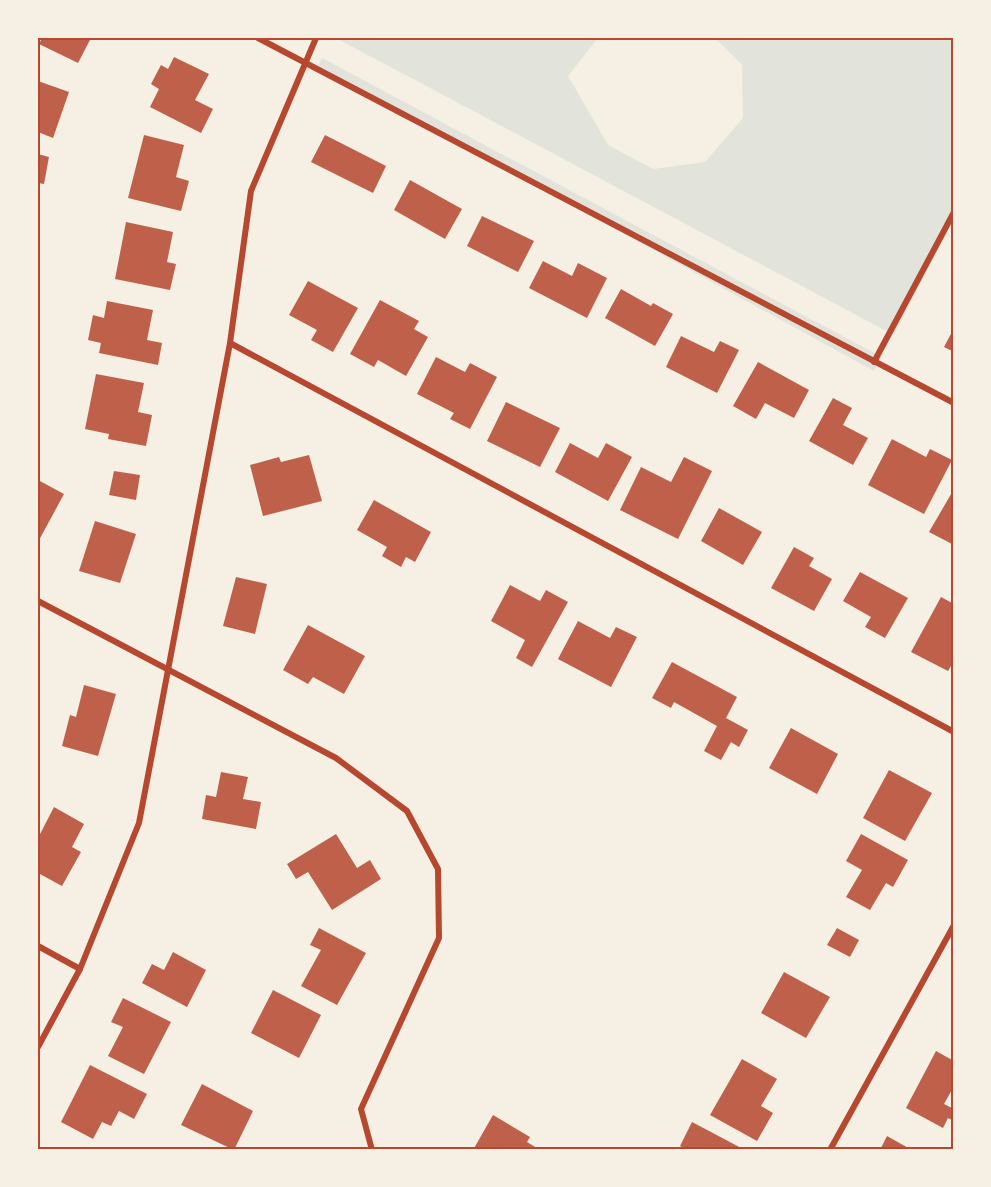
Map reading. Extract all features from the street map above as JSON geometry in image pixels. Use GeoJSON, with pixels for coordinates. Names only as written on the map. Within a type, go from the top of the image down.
{"type":"FeatureCollection","features":[{"type":"Feature","properties":{"kind":"street"},"geometry":{"type":"LineString","coordinates":[[258,38],[954,403]]}},
{"type":"Feature","properties":{"kind":"street"},"geometry":{"type":"LineString","coordinates":[[38,1047],[80,969],[139,823],[230,343],[251,191],[316,38]]}},
{"type":"Feature","properties":{"kind":"street"},"geometry":{"type":"LineString","coordinates":[[874,362],[954,212]]}},
{"type":"Feature","properties":{"kind":"street"},"geometry":{"type":"LineString","coordinates":[[230,343],[954,732]]}},
{"type":"Feature","properties":{"kind":"street"},"geometry":{"type":"LineString","coordinates":[[38,601],[336,758],[407,811],[438,869],[439,938],[361,1109],[372,1149]]}},
{"type":"Feature","properties":{"kind":"street"},"geometry":{"type":"LineString","coordinates":[[830,1149],[954,925]]}},
{"type":"Feature","properties":{"kind":"street"},"geometry":{"type":"LineString","coordinates":[[38,946],[80,969]]}},
{"type":"Feature","properties":{"kind":"shaded area"},"geometry":{"type":"Polygon","coordinates":[[[336,38],[598,38],[568,76],[608,145],[653,169],[705,162],[743,118],[742,65],[715,38],[953,38],[953,221],[894,335],[336,38]]]}},
{"type":"Feature","properties":{"kind":"shaded area"},"geometry":{"type":"Polygon","coordinates":[[[322,58],[882,357],[874,371],[318,66],[322,58]]]}},
{"type":"Feature","properties":{"kind":"building"},"geometry":{"type":"Polygon","coordinates":[[[42,38],[91,38],[78,63],[39,44],[42,38]]]}},
{"type":"Feature","properties":{"kind":"building"},"geometry":{"type":"Polygon","coordinates":[[[174,57],[209,74],[195,100],[213,109],[201,133],[150,107],[159,89],[151,84],[161,65],[168,69],[174,57]]]}},
{"type":"Feature","properties":{"kind":"building"},"geometry":{"type":"Polygon","coordinates":[[[38,81],[69,92],[53,138],[38,132],[38,81]]]}},
{"type":"Feature","properties":{"kind":"building"},"geometry":{"type":"Polygon","coordinates":[[[144,135],[184,145],[176,177],[189,181],[181,211],[128,198],[144,135]]]}},
{"type":"Feature","properties":{"kind":"building"},"geometry":{"type":"Polygon","coordinates":[[[325,135],[386,166],[373,193],[311,162],[325,135]]]}},
{"type":"Feature","properties":{"kind":"building"},"geometry":{"type":"Polygon","coordinates":[[[38,154],[49,157],[44,184],[38,183],[38,154]]]}},
{"type":"Feature","properties":{"kind":"building"},"geometry":{"type":"Polygon","coordinates":[[[410,180],[462,209],[445,239],[394,210],[410,180]]]}},
{"type":"Feature","properties":{"kind":"building"},"geometry":{"type":"Polygon","coordinates":[[[482,216],[534,241],[518,272],[467,246],[482,216]]]}},
{"type":"Feature","properties":{"kind":"building"},"geometry":{"type":"Polygon","coordinates":[[[126,222],[173,232],[167,262],[176,264],[170,290],[115,279],[126,222]]]}},
{"type":"Feature","properties":{"kind":"building"},"geometry":{"type":"Polygon","coordinates":[[[543,261],[572,276],[578,263],[607,278],[587,318],[529,288],[543,261]]]}},
{"type":"Feature","properties":{"kind":"building"},"geometry":{"type":"Polygon","coordinates":[[[308,281],[358,308],[333,352],[311,340],[317,330],[289,315],[308,281]]]}},
{"type":"Feature","properties":{"kind":"building"},"geometry":{"type":"Polygon","coordinates":[[[621,289],[651,306],[653,303],[673,314],[655,346],[605,318],[621,289]]]}},
{"type":"Feature","properties":{"kind":"building"},"geometry":{"type":"Polygon","coordinates":[[[380,300],[419,321],[414,329],[428,337],[406,376],[378,360],[374,367],[350,354],[380,300]]]}},
{"type":"Feature","properties":{"kind":"building"},"geometry":{"type":"Polygon","coordinates":[[[107,301],[153,310],[147,340],[162,343],[158,365],[99,353],[101,343],[88,340],[93,315],[104,318],[107,301]]]}},
{"type":"Feature","properties":{"kind":"building"},"geometry":{"type":"Polygon","coordinates":[[[954,328],[954,352],[944,347],[954,328]]]}},
{"type":"Feature","properties":{"kind":"building"},"geometry":{"type":"Polygon","coordinates":[[[681,336],[714,352],[720,341],[739,350],[717,393],[666,367],[681,336]]]}},
{"type":"Feature","properties":{"kind":"building"},"geometry":{"type":"Polygon","coordinates":[[[436,357],[465,372],[470,363],[497,377],[470,429],[450,419],[454,413],[417,394],[436,357]]]}},
{"type":"Feature","properties":{"kind":"building"},"geometry":{"type":"Polygon","coordinates":[[[758,362],[809,390],[794,418],[765,403],[756,419],[733,406],[758,362]]]}},
{"type":"Feature","properties":{"kind":"building"},"geometry":{"type":"Polygon","coordinates":[[[96,374],[144,383],[138,412],[152,415],[146,446],[108,439],[109,434],[85,429],[96,374]]]}},
{"type":"Feature","properties":{"kind":"building"},"geometry":{"type":"Polygon","coordinates":[[[833,398],[852,408],[843,425],[868,438],[853,465],[809,441],[833,398]]]}},
{"type":"Feature","properties":{"kind":"building"},"geometry":{"type":"Polygon","coordinates":[[[506,402],[560,428],[540,467],[487,441],[506,402]]]}},
{"type":"Feature","properties":{"kind":"building"},"geometry":{"type":"Polygon","coordinates":[[[892,439],[926,457],[930,449],[952,460],[924,514],[868,485],[892,439]]]}},
{"type":"Feature","properties":{"kind":"building"},"geometry":{"type":"Polygon","coordinates":[[[570,443],[598,458],[606,443],[632,457],[608,501],[555,472],[570,443]]]}},
{"type":"Feature","properties":{"kind":"building"},"geometry":{"type":"Polygon","coordinates":[[[309,455],[322,501],[263,516],[250,465],[279,457],[281,462],[309,455]]]}},
{"type":"Feature","properties":{"kind":"building"},"geometry":{"type":"Polygon","coordinates":[[[684,457],[712,471],[678,539],[620,510],[641,467],[671,482],[684,457]]]}},
{"type":"Feature","properties":{"kind":"building"},"geometry":{"type":"Polygon","coordinates":[[[114,471],[140,475],[136,500],[109,495],[114,471]]]}},
{"type":"Feature","properties":{"kind":"building"},"geometry":{"type":"Polygon","coordinates":[[[38,480],[64,494],[38,542],[38,480]]]}},
{"type":"Feature","properties":{"kind":"building"},"geometry":{"type":"Polygon","coordinates":[[[954,489],[954,545],[929,532],[954,489]]]}},
{"type":"Feature","properties":{"kind":"building"},"geometry":{"type":"Polygon","coordinates":[[[374,500],[431,532],[415,562],[406,557],[401,567],[382,556],[387,547],[357,530],[374,500]]]}},
{"type":"Feature","properties":{"kind":"building"},"geometry":{"type":"Polygon","coordinates":[[[719,508],[762,532],[743,565],[701,541],[719,508]]]}},
{"type":"Feature","properties":{"kind":"building"},"geometry":{"type":"Polygon","coordinates":[[[95,521],[136,534],[120,583],[79,571],[95,521]]]}},
{"type":"Feature","properties":{"kind":"building"},"geometry":{"type":"Polygon","coordinates":[[[794,547],[814,558],[809,566],[832,579],[814,611],[771,588],[794,547]]]}},
{"type":"Feature","properties":{"kind":"building"},"geometry":{"type":"Polygon","coordinates":[[[860,572],[908,598],[885,638],[865,627],[871,617],[843,601],[860,572]]]}},
{"type":"Feature","properties":{"kind":"building"},"geometry":{"type":"Polygon","coordinates":[[[236,577],[267,584],[255,634],[223,626],[236,577]]]}},
{"type":"Feature","properties":{"kind":"building"},"geometry":{"type":"Polygon","coordinates":[[[510,585],[540,601],[546,590],[568,602],[532,667],[516,658],[525,640],[491,621],[510,585]]]}},
{"type":"Feature","properties":{"kind":"building"},"geometry":{"type":"Polygon","coordinates":[[[941,597],[954,604],[954,661],[948,671],[911,652],[941,597]]]}},
{"type":"Feature","properties":{"kind":"building"},"geometry":{"type":"Polygon","coordinates":[[[578,621],[610,638],[616,627],[637,637],[611,687],[558,659],[578,621]]]}},
{"type":"Feature","properties":{"kind":"building"},"geometry":{"type":"Polygon","coordinates":[[[308,625],[365,656],[344,694],[313,677],[308,684],[283,670],[308,625]]]}},
{"type":"Feature","properties":{"kind":"building"},"geometry":{"type":"Polygon","coordinates":[[[672,662],[737,697],[726,718],[748,730],[739,747],[731,742],[721,760],[704,751],[717,726],[674,702],[671,708],[652,698],[672,662]]]}},
{"type":"Feature","properties":{"kind":"building"},"geometry":{"type":"Polygon","coordinates":[[[84,685],[116,694],[98,756],[62,746],[70,715],[76,717],[84,685]]]}},
{"type":"Feature","properties":{"kind":"building"},"geometry":{"type":"Polygon","coordinates":[[[791,728],[838,754],[817,794],[769,768],[791,728]]]}},
{"type":"Feature","properties":{"kind":"building"},"geometry":{"type":"Polygon","coordinates":[[[889,770],[932,793],[905,841],[863,818],[889,770]]]}},
{"type":"Feature","properties":{"kind":"building"},"geometry":{"type":"Polygon","coordinates":[[[221,772],[248,777],[243,799],[261,802],[256,829],[202,819],[206,795],[216,797],[221,772]]]}},
{"type":"Feature","properties":{"kind":"building"},"geometry":{"type":"Polygon","coordinates":[[[54,807],[84,824],[72,847],[81,852],[62,886],[38,873],[38,838],[54,807]]]}},
{"type":"Feature","properties":{"kind":"building"},"geometry":{"type":"Polygon","coordinates":[[[336,834],[357,868],[370,860],[381,879],[332,910],[308,872],[296,879],[287,864],[336,834]]]}},
{"type":"Feature","properties":{"kind":"building"},"geometry":{"type":"Polygon","coordinates":[[[861,834],[908,860],[893,887],[886,883],[870,910],[846,897],[862,870],[846,861],[861,834]]]}},
{"type":"Feature","properties":{"kind":"building"},"geometry":{"type":"Polygon","coordinates":[[[319,928],[366,953],[337,1005],[301,986],[321,950],[310,945],[319,928]]]}},
{"type":"Feature","properties":{"kind":"building"},"geometry":{"type":"Polygon","coordinates":[[[837,928],[859,940],[850,957],[827,945],[837,928]]]}},
{"type":"Feature","properties":{"kind":"building"},"geometry":{"type":"Polygon","coordinates":[[[173,952],[206,970],[187,1007],[142,983],[152,964],[164,970],[173,952]]]}},
{"type":"Feature","properties":{"kind":"building"},"geometry":{"type":"Polygon","coordinates":[[[784,972],[830,997],[806,1038],[761,1013],[784,972]]]}},
{"type":"Feature","properties":{"kind":"building"},"geometry":{"type":"Polygon","coordinates":[[[273,990],[321,1015],[299,1058],[251,1033],[273,990]]]}},
{"type":"Feature","properties":{"kind":"building"},"geometry":{"type":"Polygon","coordinates":[[[123,998],[171,1022],[144,1074],[108,1056],[123,1027],[111,1022],[123,998]]]}},
{"type":"Feature","properties":{"kind":"building"},"geometry":{"type":"Polygon","coordinates":[[[936,1051],[954,1061],[954,1086],[944,1104],[954,1109],[954,1121],[948,1118],[943,1128],[906,1108],[936,1051]]]}},
{"type":"Feature","properties":{"kind":"building"},"geometry":{"type":"Polygon","coordinates":[[[742,1059],[777,1079],[761,1106],[773,1113],[757,1141],[710,1115],[742,1059]]]}},
{"type":"Feature","properties":{"kind":"building"},"geometry":{"type":"Polygon","coordinates":[[[90,1065],[147,1094],[134,1119],[119,1111],[111,1126],[102,1122],[93,1139],[61,1122],[90,1065]]]}},
{"type":"Feature","properties":{"kind":"building"},"geometry":{"type":"Polygon","coordinates":[[[202,1084],[253,1111],[234,1150],[181,1125],[202,1084]]]}},
{"type":"Feature","properties":{"kind":"building"},"geometry":{"type":"Polygon","coordinates":[[[493,1115],[530,1137],[527,1142],[540,1150],[473,1150],[493,1115]]]}},
{"type":"Feature","properties":{"kind":"building"},"geometry":{"type":"Polygon","coordinates":[[[692,1122],[745,1150],[687,1150],[680,1146],[692,1122]]]}},
{"type":"Feature","properties":{"kind":"building"},"geometry":{"type":"Polygon","coordinates":[[[887,1136],[912,1150],[880,1150],[887,1136]]]}}]}
